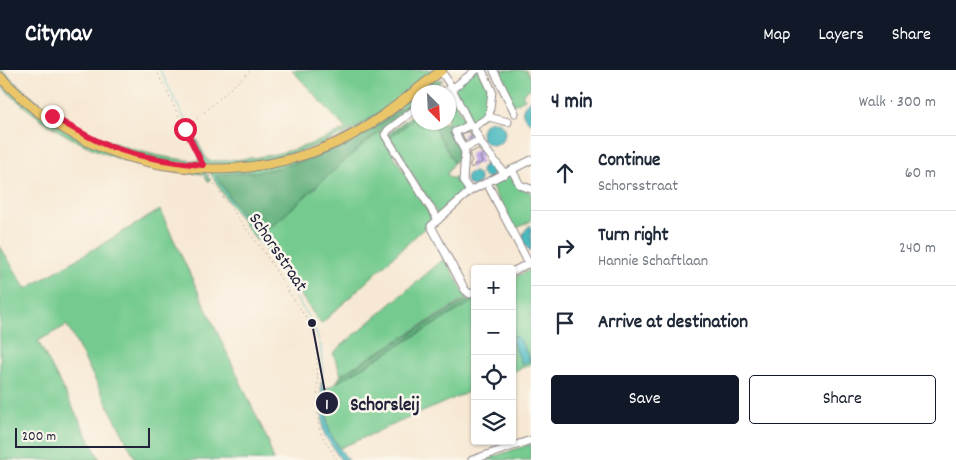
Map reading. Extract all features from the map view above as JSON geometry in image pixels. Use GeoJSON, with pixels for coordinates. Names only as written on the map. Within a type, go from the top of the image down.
{"type":"FeatureCollection","features":[{"type":"Feature","properties":{"kind":"main road"},"geometry":{"type":"LineString","coordinates":[[0,77],[40,113],[103,148],[146,161],[206,169],[237,168],[276,162],[307,154],[337,142],[377,120],[441,71]]}},
{"type":"Feature","properties":{"kind":"street"},"geometry":{"type":"LineString","coordinates":[[456,86],[476,70]]}},
{"type":"Feature","properties":{"kind":"street"},"geometry":{"type":"LineString","coordinates":[[482,70],[492,91],[489,117]]}},
{"type":"Feature","properties":{"kind":"street"},"geometry":{"type":"LineString","coordinates":[[486,77],[494,70],[516,113]]}},
{"type":"Feature","properties":{"kind":"street"},"geometry":{"type":"LineString","coordinates":[[441,71],[450,85]]}},
{"type":"Feature","properties":{"kind":"street"},"geometry":{"type":"LineString","coordinates":[[456,96],[482,145],[505,174]]}},
{"type":"Feature","properties":{"kind":"street"},"geometry":{"type":"LineString","coordinates":[[411,112],[388,130],[385,135],[438,220]]}},
{"type":"Feature","properties":{"kind":"street"},"geometry":{"type":"LineString","coordinates":[[470,191],[463,181],[466,152],[455,132],[489,117],[508,122]]}},
{"type":"Feature","properties":{"kind":"street"},"geometry":{"type":"LineString","coordinates":[[464,148],[480,140]]}},
{"type":"Feature","properties":{"kind":"street"},"geometry":{"type":"LineString","coordinates":[[471,294],[465,290],[431,226],[470,191],[531,160]]}},
{"type":"Feature","properties":{"kind":"street"},"geometry":{"type":"LineString","coordinates":[[512,170],[520,185],[531,188]]}},
{"type":"Feature","properties":{"kind":"street"},"geometry":{"type":"LineString","coordinates":[[487,183],[530,263],[516,270]]}},
{"type":"Feature","properties":{"kind":"street"},"geometry":{"type":"LineString","coordinates":[[494,196],[502,192]]}},
{"type":"Feature","properties":{"kind":"street"},"geometry":{"type":"LineString","coordinates":[[472,460],[531,440]]}},
{"type":"Feature","properties":{"kind":"path","name":"Schorsstraat"},"geometry":{"type":"LineString","coordinates":[[156,70],[214,184],[265,253],[311,325],[317,345],[318,424],[321,434],[337,460]]}},
{"type":"Feature","properties":{"kind":"path"},"geometry":{"type":"LineString","coordinates":[[185,129],[251,70]]}},
{"type":"Feature","properties":{"kind":"green space"},"geometry":{"type":"Polygon","coordinates":[[[0,70],[3,70],[44,106],[91,134],[142,152],[169,158],[196,161],[199,159],[200,164],[162,160],[139,155],[95,139],[53,116],[16,87],[0,70]]]}},
{"type":"Feature","properties":{"kind":"green space"},"geometry":{"type":"Polygon","coordinates":[[[292,70],[434,70],[416,85],[411,85],[411,89],[397,100],[355,128],[335,138],[292,154],[248,162],[204,164],[188,132],[190,127],[207,160],[211,161],[247,159],[297,149],[346,129],[292,70]]]}},
{"type":"Feature","properties":{"kind":"green space"},"geometry":{"type":"Polygon","coordinates":[[[470,70],[480,70],[491,92],[485,116],[474,121],[469,118],[456,91],[456,85],[453,85],[470,70]]]}},
{"type":"Feature","properties":{"kind":"green space"},"geometry":{"type":"Polygon","coordinates":[[[498,70],[526,70],[531,78],[531,88],[522,94],[525,99],[513,105],[496,72],[498,70]]]}},
{"type":"Feature","properties":{"kind":"green space"},"geometry":{"type":"Polygon","coordinates":[[[435,79],[443,80],[436,85],[425,85],[435,79]]]}},
{"type":"Feature","properties":{"kind":"green space"},"geometry":{"type":"Polygon","coordinates":[[[0,81],[84,142],[205,171],[210,180],[208,182],[204,174],[147,166],[120,159],[94,149],[69,137],[45,122],[0,85],[0,81]]]}},
{"type":"Feature","properties":{"kind":"green space"},"geometry":{"type":"Polygon","coordinates":[[[411,94],[411,101],[397,112],[348,143],[330,151],[273,169],[226,174],[216,177],[260,237],[256,240],[223,194],[210,172],[316,153],[411,94]]]}},
{"type":"Feature","properties":{"kind":"green space"},"geometry":{"type":"Polygon","coordinates":[[[411,101],[411,109],[361,146],[260,237],[216,176],[273,169],[312,158],[348,143],[398,112],[411,101]]]}},
{"type":"Feature","properties":{"kind":"green space"},"geometry":{"type":"Polygon","coordinates":[[[456,105],[466,123],[452,133],[450,130],[456,130],[456,105]]]}},
{"type":"Feature","properties":{"kind":"green space"},"geometry":{"type":"Polygon","coordinates":[[[411,116],[411,121],[389,138],[387,135],[411,116]]]}},
{"type":"Feature","properties":{"kind":"green space"},"geometry":{"type":"Polygon","coordinates":[[[411,121],[411,130],[436,130],[454,163],[447,174],[450,178],[458,178],[467,191],[438,215],[389,138],[411,121]]]}},
{"type":"Feature","properties":{"kind":"green space"},"geometry":{"type":"Polygon","coordinates":[[[436,130],[451,130],[463,153],[454,163],[436,130]]]}},
{"type":"Feature","properties":{"kind":"green space"},"geometry":{"type":"Polygon","coordinates":[[[380,132],[433,220],[321,324],[260,237],[361,146],[380,132]]]}},
{"type":"Feature","properties":{"kind":"green space"},"geometry":{"type":"Polygon","coordinates":[[[511,173],[519,187],[531,192],[531,221],[513,230],[491,185],[493,182],[511,173]]]}},
{"type":"Feature","properties":{"kind":"green space"},"geometry":{"type":"Polygon","coordinates":[[[160,210],[269,443],[274,460],[136,460],[67,325],[38,341],[100,460],[0,460],[0,246],[26,289],[160,210]]]}},
{"type":"Feature","properties":{"kind":"green space"},"geometry":{"type":"Polygon","coordinates":[[[445,258],[467,298],[341,375],[333,353],[445,258]]]}},
{"type":"Feature","properties":{"kind":"green space"},"geometry":{"type":"Polygon","coordinates":[[[531,270],[531,364],[516,370],[516,350],[522,364],[530,360],[520,339],[516,337],[516,276],[531,270]]]}},
{"type":"Feature","properties":{"kind":"green space"},"geometry":{"type":"Polygon","coordinates":[[[471,297],[471,302],[336,383],[341,375],[471,297]]]}},
{"type":"Feature","properties":{"kind":"green space"},"geometry":{"type":"Polygon","coordinates":[[[471,302],[471,391],[340,448],[328,427],[326,389],[471,302]]]}},
{"type":"Feature","properties":{"kind":"green space"},"geometry":{"type":"Polygon","coordinates":[[[531,444],[531,460],[483,460],[531,444]]]}},
{"type":"Feature","properties":{"kind":"water"},"geometry":{"type":"Polygon","coordinates":[[[531,100],[531,123],[523,115],[523,108],[531,100]]]}},
{"type":"Feature","properties":{"kind":"water"},"geometry":{"type":"Polygon","coordinates":[[[493,121],[498,122],[504,128],[504,138],[498,144],[493,145],[488,144],[482,138],[481,133],[482,128],[488,122],[493,121]]]}},
{"type":"Feature","properties":{"kind":"water"},"geometry":{"type":"Polygon","coordinates":[[[485,164],[491,164],[495,171],[491,178],[485,178],[481,174],[481,168],[485,164]]]}},
{"type":"Feature","properties":{"kind":"water"},"geometry":{"type":"Polygon","coordinates":[[[473,172],[478,174],[480,179],[478,184],[473,186],[468,184],[466,179],[468,174],[473,172]]]}},
{"type":"Feature","properties":{"kind":"water"},"geometry":{"type":"Polygon","coordinates":[[[531,225],[531,251],[523,242],[523,234],[531,225]]]}},
{"type":"Feature","properties":{"kind":"water"},"geometry":{"type":"Polygon","coordinates":[[[516,336],[520,339],[530,361],[522,364],[516,349],[516,336]]]}},
{"type":"Feature","properties":{"kind":"water"},"geometry":{"type":"Polygon","coordinates":[[[321,382],[326,393],[327,423],[330,433],[348,460],[341,460],[323,430],[321,382]]]}},
{"type":"Feature","properties":{"kind":"building"},"geometry":{"type":"Polygon","coordinates":[[[469,131],[472,137],[465,141],[462,134],[469,131]]]}},
{"type":"Feature","properties":{"kind":"building"},"geometry":{"type":"Polygon","coordinates":[[[478,149],[483,155],[480,157],[482,162],[470,168],[472,161],[470,153],[478,149]]]}},
{"type":"Feature","properties":{"kind":"waterway"},"geometry":{"type":"LineString","coordinates":[[160,70],[186,122]]}},
{"type":"Feature","properties":{"kind":"waterway"},"geometry":{"type":"LineString","coordinates":[[189,128],[206,162]]}},
{"type":"Feature","properties":{"kind":"waterway"},"geometry":{"type":"LineString","coordinates":[[215,176],[268,253],[312,323],[321,346],[323,385]]}},
{"type":"Feature","properties":{"kind":"place","name":"Schorsleij"},"geometry":{"type":"Point","coordinates":[312,323]}},
{"type":"Feature","properties":{"kind":"route"},"geometry":{"type":"LineString","coordinates":[[52,116],[86,136],[137,155],[203,165],[185,129]]}}]}
